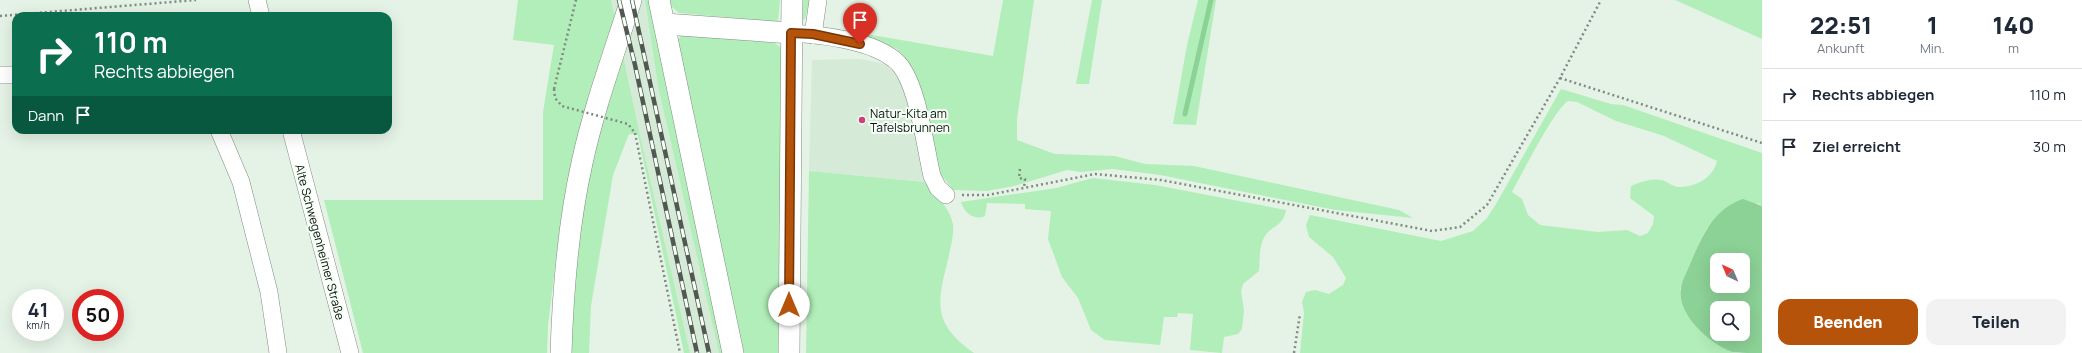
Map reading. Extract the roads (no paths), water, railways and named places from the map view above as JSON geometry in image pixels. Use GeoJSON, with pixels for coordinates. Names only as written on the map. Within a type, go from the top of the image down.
{"type":"FeatureCollection","features":[{"type":"Feature","properties":{"kind":"main road"},"geometry":{"type":"LineString","coordinates":[[561,353],[568,241],[582,163],[604,79],[631,0]]}},
{"type":"Feature","properties":{"kind":"main road"},"geometry":{"type":"LineString","coordinates":[[659,0],[733,353]]}},
{"type":"Feature","properties":{"kind":"main road"},"geometry":{"type":"LineString","coordinates":[[788,353],[792,0]]}},
{"type":"Feature","properties":{"kind":"main road"},"geometry":{"type":"LineString","coordinates":[[664,24],[791,33]]}},
{"type":"Feature","properties":{"kind":"lane"},"geometry":{"type":"LineString","coordinates":[[257,0],[260,12]]}},
{"type":"Feature","properties":{"kind":"lane"},"geometry":{"type":"LineString","coordinates":[[813,34],[818,0]]}},
{"type":"Feature","properties":{"kind":"lane"},"geometry":{"type":"LineString","coordinates":[[791,33],[813,34],[869,47],[884,52],[898,64],[908,78],[914,96],[932,176],[938,188],[946,195]]}},
{"type":"Feature","properties":{"kind":"lane"},"geometry":{"type":"LineString","coordinates":[[0,75],[12,75]]}},
{"type":"Feature","properties":{"kind":"lane"},"geometry":{"type":"LineString","coordinates":[[221,134],[241,182],[269,292],[278,353]]}},
{"type":"Feature","properties":{"kind":"lane","name":"Alte Schwegenheimer Straße"},"geometry":{"type":"LineString","coordinates":[[292,134],[350,353]]}},
{"type":"Feature","properties":{"kind":"waterway"},"geometry":{"type":"LineString","coordinates":[[1185,114],[1211,0]]}},
{"type":"Feature","properties":{"kind":"railway"},"geometry":{"type":"LineString","coordinates":[[619,0],[635,65],[697,353]]}},
{"type":"Feature","properties":{"kind":"railway"},"geometry":{"type":"LineString","coordinates":[[632,0],[709,353]]}},
{"type":"Feature","properties":{"kind":"place","name":"Natur-Kita am Tafelsbrunnen"},"geometry":{"type":"Point","coordinates":[862,120]}}]}
